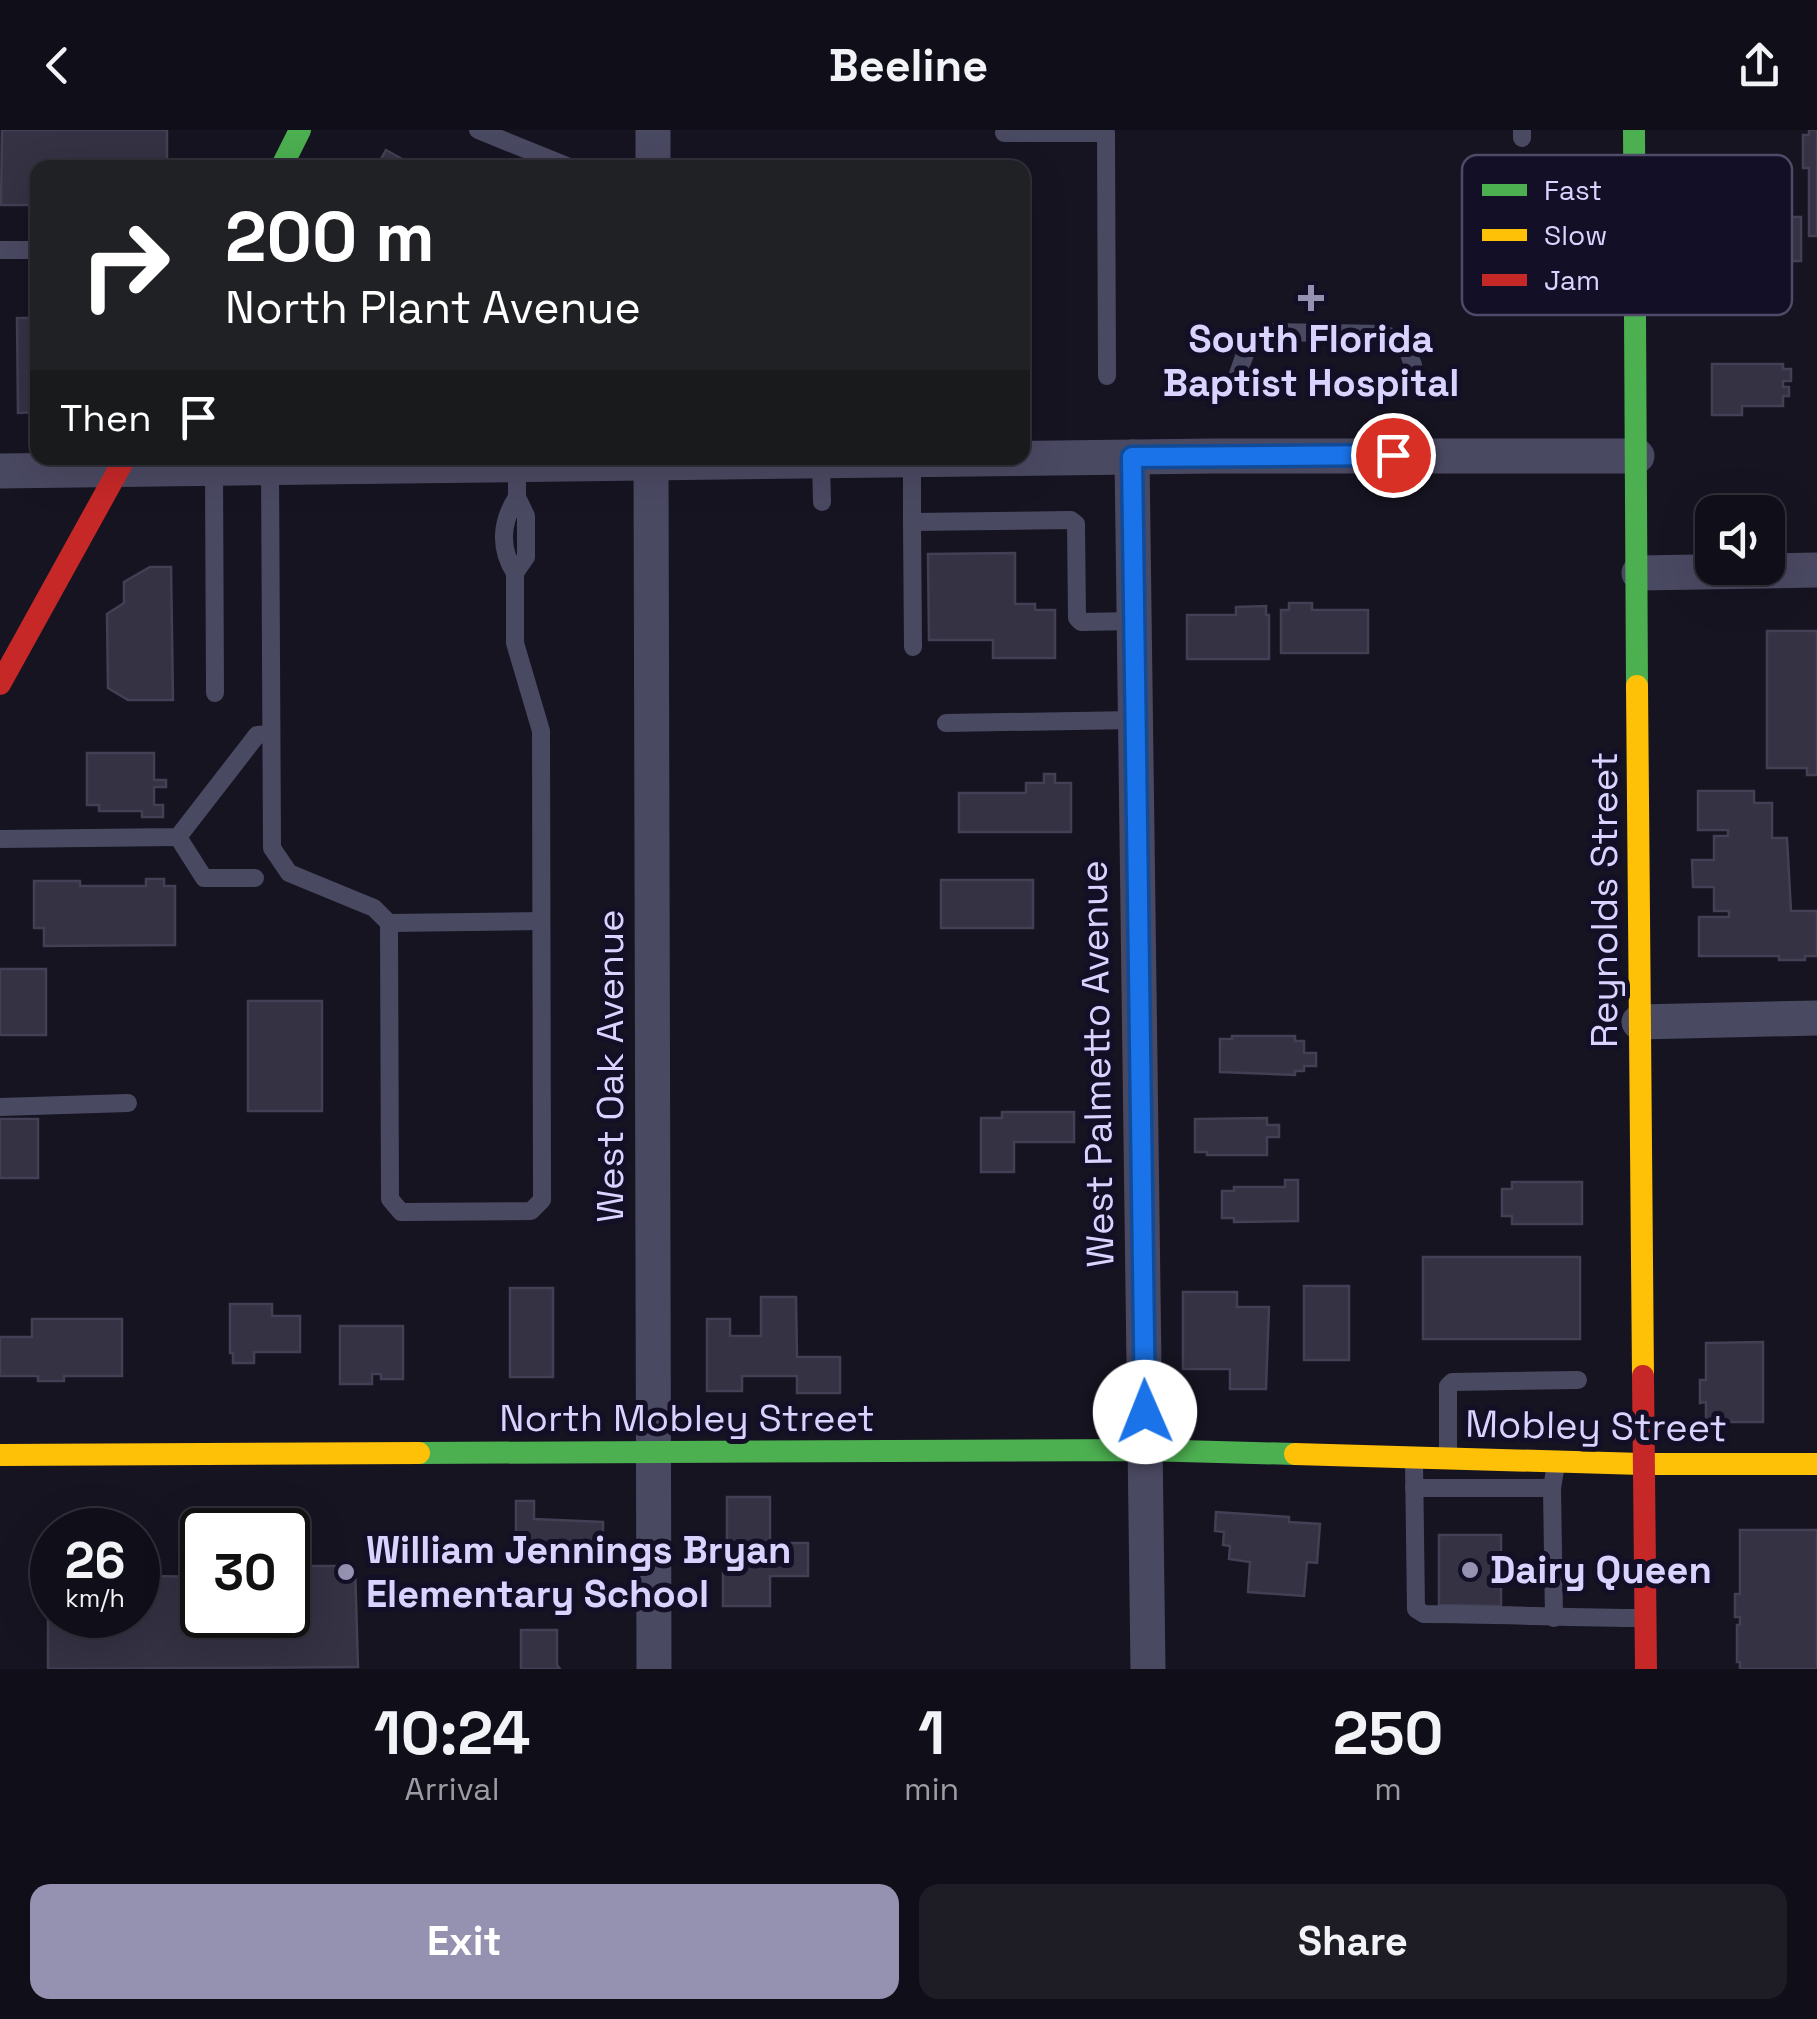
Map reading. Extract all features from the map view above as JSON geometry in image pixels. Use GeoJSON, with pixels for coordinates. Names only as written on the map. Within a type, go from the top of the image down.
{"type":"FeatureCollection","features":[{"type":"Feature","properties":{"kind":"main road"},"geometry":{"type":"LineString","coordinates":[[284,160],[300,130]]}},
{"type":"Feature","properties":{"kind":"main road","name":"Reynolds Street"},"geometry":{"type":"LineString","coordinates":[[1634,130],[1634,155]]}},
{"type":"Feature","properties":{"kind":"main road","name":"Reynolds Street"},"geometry":{"type":"LineString","coordinates":[[1635,315],[1646,1669]]}},
{"type":"Feature","properties":{"kind":"main road"},"geometry":{"type":"LineString","coordinates":[[0,684],[121,465]]}},
{"type":"Feature","properties":{"kind":"main road","name":"North Mobley Street"},"geometry":{"type":"LineString","coordinates":[[0,1455],[1145,1450],[1374,1456]]}},
{"type":"Feature","properties":{"kind":"main road","name":"Mobley Street"},"geometry":{"type":"LineString","coordinates":[[1374,1456],[1642,1464],[1817,1464]]}},
{"type":"Feature","properties":{"kind":"street"},"geometry":{"type":"LineString","coordinates":[[653,130],[653,160]]}},
{"type":"Feature","properties":{"kind":"street"},"geometry":{"type":"LineString","coordinates":[[1030,459],[1636,456]]}},
{"type":"Feature","properties":{"kind":"street","name":"West Palmetto Avenue"},"geometry":{"type":"LineString","coordinates":[[1132,457],[1148,1669]]}},
{"type":"Feature","properties":{"kind":"street"},"geometry":{"type":"LineString","coordinates":[[0,471],[105,465]]}},
{"type":"Feature","properties":{"kind":"street"},"geometry":{"type":"LineString","coordinates":[[140,465],[214,469],[251,465]]}},
{"type":"Feature","properties":{"kind":"street"},"geometry":{"type":"LineString","coordinates":[[319,465],[517,473],[599,465]]}},
{"type":"Feature","properties":{"kind":"street","name":"West Oak Avenue"},"geometry":{"type":"LineString","coordinates":[[650,465],[654,1669]]}},
{"type":"Feature","properties":{"kind":"street"},"geometry":{"type":"LineString","coordinates":[[1639,573],[1817,570]]}},
{"type":"Feature","properties":{"kind":"street"},"geometry":{"type":"LineString","coordinates":[[1639,1022],[1817,1018]]}},
{"type":"Feature","properties":{"kind":"lane"},"geometry":{"type":"LineString","coordinates":[[478,130],[552,160]]}},
{"type":"Feature","properties":{"kind":"lane"},"geometry":{"type":"LineString","coordinates":[[1004,133],[1106,133],[1107,376]]}},
{"type":"Feature","properties":{"kind":"lane"},"geometry":{"type":"LineString","coordinates":[[0,250],[30,250]]}},
{"type":"Feature","properties":{"kind":"lane"},"geometry":{"type":"LineString","coordinates":[[1237,378],[1247,348],[1268,332],[1385,334],[1406,346],[1412,365]]}},
{"type":"Feature","properties":{"kind":"lane"},"geometry":{"type":"LineString","coordinates":[[270,465],[272,848],[289,873],[374,908],[388,923],[390,1199],[401,1212],[531,1210],[542,1200],[541,731],[515,643],[516,573],[505,556],[505,516],[517,473]]}},
{"type":"Feature","properties":{"kind":"lane"},"geometry":{"type":"LineString","coordinates":[[821,465],[822,502]]}},
{"type":"Feature","properties":{"kind":"lane"},"geometry":{"type":"LineString","coordinates":[[912,465],[913,647]]}},
{"type":"Feature","properties":{"kind":"lane"},"geometry":{"type":"LineString","coordinates":[[214,469],[215,693]]}},
{"type":"Feature","properties":{"kind":"lane"},"geometry":{"type":"LineString","coordinates":[[912,522],[1072,520],[1076,524],[1077,618],[1081,622],[1134,621]]}},
{"type":"Feature","properties":{"kind":"lane"},"geometry":{"type":"LineString","coordinates":[[946,723],[1136,720]]}},
{"type":"Feature","properties":{"kind":"lane"},"geometry":{"type":"LineString","coordinates":[[178,837],[257,734],[272,734]]}},
{"type":"Feature","properties":{"kind":"lane"},"geometry":{"type":"LineString","coordinates":[[0,839],[178,837]]}},
{"type":"Feature","properties":{"kind":"lane"},"geometry":{"type":"LineString","coordinates":[[178,837],[204,878],[255,878]]}},
{"type":"Feature","properties":{"kind":"lane"},"geometry":{"type":"LineString","coordinates":[[388,923],[541,921]]}},
{"type":"Feature","properties":{"kind":"lane"},"geometry":{"type":"LineString","coordinates":[[0,1106],[128,1103]]}},
{"type":"Feature","properties":{"kind":"lane"},"geometry":{"type":"LineString","coordinates":[[1448,1458],[1448,1386],[1452,1382],[1578,1380]]}},
{"type":"Feature","properties":{"kind":"lane"},"geometry":{"type":"LineString","coordinates":[[1414,1458],[1416,1609],[1424,1614],[1646,1618]]}},
{"type":"Feature","properties":{"kind":"lane"},"geometry":{"type":"LineString","coordinates":[[1554,1618],[1552,1488],[1556,1462]]}},
{"type":"Feature","properties":{"kind":"lane"},"geometry":{"type":"LineString","coordinates":[[1414,1488],[1552,1488]]}},
{"type":"Feature","properties":{"kind":"building"},"geometry":{"type":"Polygon","coordinates":[[[2,130],[167,130],[167,160],[30,160],[30,205],[1,205],[2,130]]]}},
{"type":"Feature","properties":{"kind":"building"},"geometry":{"type":"Polygon","coordinates":[[[1809,130],[1817,130],[1817,236],[1809,236],[1809,168],[1803,168],[1803,135],[1809,135],[1809,130]]]}},
{"type":"Feature","properties":{"kind":"building"},"geometry":{"type":"Polygon","coordinates":[[[386,150],[404,160],[380,160],[386,150]]]}},
{"type":"Feature","properties":{"kind":"building"},"geometry":{"type":"Polygon","coordinates":[[[1792,217],[1801,217],[1801,261],[1792,261],[1792,217]]]}},
{"type":"Feature","properties":{"kind":"building"},"geometry":{"type":"Polygon","coordinates":[[[17,318],[30,318],[30,412],[18,413],[17,318]]]}},
{"type":"Feature","properties":{"kind":"building"},"geometry":{"type":"Polygon","coordinates":[[[1712,364],[1783,364],[1783,369],[1791,369],[1791,381],[1783,381],[1783,387],[1789,387],[1789,396],[1783,396],[1783,406],[1742,406],[1742,415],[1712,415],[1712,364]]]}},
{"type":"Feature","properties":{"kind":"building"},"geometry":{"type":"Polygon","coordinates":[[[1015,553],[1015,604],[1055,610],[1055,658],[993,658],[993,640],[929,640],[928,554],[1015,553]]]}},
{"type":"Feature","properties":{"kind":"building"},"geometry":{"type":"Polygon","coordinates":[[[150,567],[171,567],[173,700],[128,700],[108,688],[107,614],[124,603],[124,582],[150,567]]]}},
{"type":"Feature","properties":{"kind":"building"},"geometry":{"type":"Polygon","coordinates":[[[1289,603],[1312,603],[1312,610],[1368,610],[1368,653],[1281,653],[1281,610],[1289,610],[1289,603]]]}},
{"type":"Feature","properties":{"kind":"building"},"geometry":{"type":"Polygon","coordinates":[[[1266,606],[1269,659],[1187,659],[1187,615],[1236,615],[1236,607],[1266,606]]]}},
{"type":"Feature","properties":{"kind":"building"},"geometry":{"type":"Polygon","coordinates":[[[1767,631],[1817,631],[1817,775],[1807,775],[1807,768],[1767,768],[1767,631]]]}},
{"type":"Feature","properties":{"kind":"building"},"geometry":{"type":"Polygon","coordinates":[[[87,753],[154,753],[154,780],[166,780],[166,787],[154,787],[154,805],[163,805],[163,817],[142,817],[142,811],[99,811],[99,805],[87,805],[87,753]]]}},
{"type":"Feature","properties":{"kind":"building"},"geometry":{"type":"Polygon","coordinates":[[[1044,774],[1055,774],[1055,783],[1071,783],[1071,832],[959,832],[959,793],[1026,793],[1026,783],[1044,783],[1044,774]]]}},
{"type":"Feature","properties":{"kind":"building"},"geometry":{"type":"Polygon","coordinates":[[[1698,791],[1754,791],[1754,803],[1772,803],[1772,838],[1787,838],[1791,911],[1817,911],[1817,956],[1779,960],[1779,956],[1699,956],[1699,917],[1729,917],[1729,911],[1714,911],[1714,887],[1693,887],[1692,860],[1714,860],[1714,836],[1728,836],[1728,830],[1698,830],[1698,791]]]}},
{"type":"Feature","properties":{"kind":"building"},"geometry":{"type":"Polygon","coordinates":[[[146,879],[164,879],[164,886],[175,886],[175,945],[44,946],[44,928],[34,928],[34,881],[146,886],[146,879]]]}},
{"type":"Feature","properties":{"kind":"building"},"geometry":{"type":"Polygon","coordinates":[[[941,880],[1033,880],[1033,928],[941,928],[941,880]]]}},
{"type":"Feature","properties":{"kind":"building"},"geometry":{"type":"Polygon","coordinates":[[[0,969],[46,969],[46,1035],[0,1035],[0,969]]]}},
{"type":"Feature","properties":{"kind":"building"},"geometry":{"type":"Polygon","coordinates":[[[248,1001],[322,1001],[322,1111],[248,1111],[248,1001]]]}},
{"type":"Feature","properties":{"kind":"building"},"geometry":{"type":"Polygon","coordinates":[[[1295,1036],[1295,1041],[1304,1041],[1304,1053],[1316,1053],[1316,1066],[1304,1066],[1304,1071],[1295,1071],[1295,1075],[1220,1072],[1220,1039],[1295,1036]]]}},
{"type":"Feature","properties":{"kind":"building"},"geometry":{"type":"Polygon","coordinates":[[[1002,1112],[1074,1112],[1074,1142],[1014,1142],[1014,1172],[981,1172],[981,1118],[1002,1118],[1002,1112]]]}},
{"type":"Feature","properties":{"kind":"building"},"geometry":{"type":"Polygon","coordinates":[[[1267,1118],[1267,1125],[1279,1125],[1279,1137],[1267,1137],[1267,1155],[1195,1152],[1195,1119],[1267,1118]]]}},
{"type":"Feature","properties":{"kind":"building"},"geometry":{"type":"Polygon","coordinates":[[[0,1119],[38,1119],[38,1178],[0,1178],[0,1119]]]}},
{"type":"Feature","properties":{"kind":"building"},"geometry":{"type":"Polygon","coordinates":[[[1285,1180],[1298,1180],[1298,1221],[1234,1222],[1234,1218],[1222,1218],[1222,1191],[1234,1191],[1234,1187],[1285,1187],[1285,1180]]]}},
{"type":"Feature","properties":{"kind":"building"},"geometry":{"type":"Polygon","coordinates":[[[1512,1182],[1582,1182],[1582,1224],[1512,1224],[1512,1216],[1502,1216],[1502,1189],[1512,1189],[1512,1182]]]}},
{"type":"Feature","properties":{"kind":"building"},"geometry":{"type":"Polygon","coordinates":[[[1423,1257],[1580,1257],[1580,1339],[1423,1339],[1423,1257]]]}},
{"type":"Feature","properties":{"kind":"building"},"geometry":{"type":"Polygon","coordinates":[[[1304,1286],[1349,1286],[1349,1360],[1304,1360],[1304,1286]]]}},
{"type":"Feature","properties":{"kind":"building"},"geometry":{"type":"Polygon","coordinates":[[[510,1288],[553,1288],[553,1377],[510,1377],[510,1288]]]}},
{"type":"Feature","properties":{"kind":"building"},"geometry":{"type":"Polygon","coordinates":[[[1183,1292],[1237,1292],[1237,1307],[1269,1307],[1266,1389],[1230,1389],[1230,1369],[1183,1369],[1183,1292]]]}},
{"type":"Feature","properties":{"kind":"building"},"geometry":{"type":"Polygon","coordinates":[[[761,1297],[796,1297],[797,1357],[840,1357],[840,1393],[797,1393],[797,1376],[742,1376],[742,1391],[707,1391],[707,1319],[730,1319],[730,1336],[761,1336],[761,1297]]]}},
{"type":"Feature","properties":{"kind":"building"},"geometry":{"type":"Polygon","coordinates":[[[230,1304],[272,1304],[272,1316],[300,1316],[300,1352],[254,1352],[254,1363],[233,1363],[230,1304]]]}},
{"type":"Feature","properties":{"kind":"building"},"geometry":{"type":"Polygon","coordinates":[[[32,1319],[122,1319],[122,1376],[64,1376],[64,1381],[38,1381],[38,1376],[0,1376],[0,1337],[32,1337],[32,1319]]]}},
{"type":"Feature","properties":{"kind":"building"},"geometry":{"type":"Polygon","coordinates":[[[340,1326],[403,1326],[403,1379],[381,1379],[381,1374],[372,1374],[372,1384],[340,1384],[340,1326]]]}},
{"type":"Feature","properties":{"kind":"building"},"geometry":{"type":"Polygon","coordinates":[[[1763,1342],[1763,1422],[1706,1422],[1706,1402],[1700,1403],[1700,1380],[1706,1380],[1706,1343],[1763,1342]]]}},
{"type":"Feature","properties":{"kind":"building"},"geometry":{"type":"Polygon","coordinates":[[[727,1497],[770,1497],[770,1543],[808,1543],[808,1576],[770,1576],[770,1606],[723,1606],[727,1497]]]}},
{"type":"Feature","properties":{"kind":"building"},"geometry":{"type":"Polygon","coordinates":[[[516,1501],[534,1501],[534,1519],[603,1522],[603,1554],[516,1554],[516,1501]]]}},
{"type":"Feature","properties":{"kind":"building"},"geometry":{"type":"Polygon","coordinates":[[[1216,1512],[1289,1517],[1289,1522],[1320,1524],[1317,1563],[1307,1562],[1304,1596],[1248,1592],[1250,1562],[1229,1559],[1230,1546],[1223,1545],[1224,1532],[1215,1531],[1216,1512]]]}},
{"type":"Feature","properties":{"kind":"building"},"geometry":{"type":"Polygon","coordinates":[[[1740,1530],[1817,1530],[1817,1669],[1740,1669],[1740,1617],[1735,1617],[1735,1594],[1740,1594],[1740,1530]]]}},
{"type":"Feature","properties":{"kind":"building","name":"Dairy Queen"},"geometry":{"type":"Polygon","coordinates":[[[1439,1535],[1501,1535],[1501,1606],[1439,1605],[1439,1535]]]}},
{"type":"Feature","properties":{"kind":"building"},"geometry":{"type":"Polygon","coordinates":[[[310,1566],[355,1566],[358,1667],[48,1669],[48,1638],[160,1638],[160,1576],[180,1577],[180,1638],[310,1638],[310,1566]]]}},
{"type":"Feature","properties":{"kind":"building"},"geometry":{"type":"Polygon","coordinates":[[[521,1630],[557,1630],[560,1669],[521,1669],[521,1630]]]}},
{"type":"Feature","properties":{"kind":"traffic: fast"},"geometry":{"type":"LineString","coordinates":[[285,160],[300,130]]}},
{"type":"Feature","properties":{"kind":"traffic: fast"},"geometry":{"type":"LineString","coordinates":[[1634,130],[1634,155]]}},
{"type":"Feature","properties":{"kind":"traffic: fast"},"geometry":{"type":"LineString","coordinates":[[1635,315],[1637,686]]}},
{"type":"Feature","properties":{"kind":"traffic: fast"},"geometry":{"type":"LineString","coordinates":[[419,1453],[1145,1450],[1295,1454]]}},
{"type":"Feature","properties":{"kind":"traffic: slow"},"geometry":{"type":"LineString","coordinates":[[1637,686],[1643,1376]]}},
{"type":"Feature","properties":{"kind":"traffic: slow"},"geometry":{"type":"LineString","coordinates":[[0,1455],[419,1453]]}},
{"type":"Feature","properties":{"kind":"traffic: slow"},"geometry":{"type":"LineString","coordinates":[[1295,1454],[1642,1464],[1817,1464]]}},
{"type":"Feature","properties":{"kind":"traffic: jam"},"geometry":{"type":"LineString","coordinates":[[0,684],[121,465]]}},
{"type":"Feature","properties":{"kind":"traffic: jam"},"geometry":{"type":"LineString","coordinates":[[1643,1376],[1646,1669]]}},
{"type":"Feature","properties":{"kind":"place","name":"South Florida Baptist Hospital"},"geometry":{"type":"Point","coordinates":[1311,298]}},
{"type":"Feature","properties":{"kind":"place","name":"Dairy Queen"},"geometry":{"type":"Point","coordinates":[1470,1570]}},
{"type":"Feature","properties":{"kind":"place","name":"William Jennings Bryan Elementary School"},"geometry":{"type":"Point","coordinates":[346,1572]}},
{"type":"Feature","properties":{"kind":"route"},"geometry":{"type":"LineString","coordinates":[[1145,1412],[1132,457],[1393,455]]}}]}
